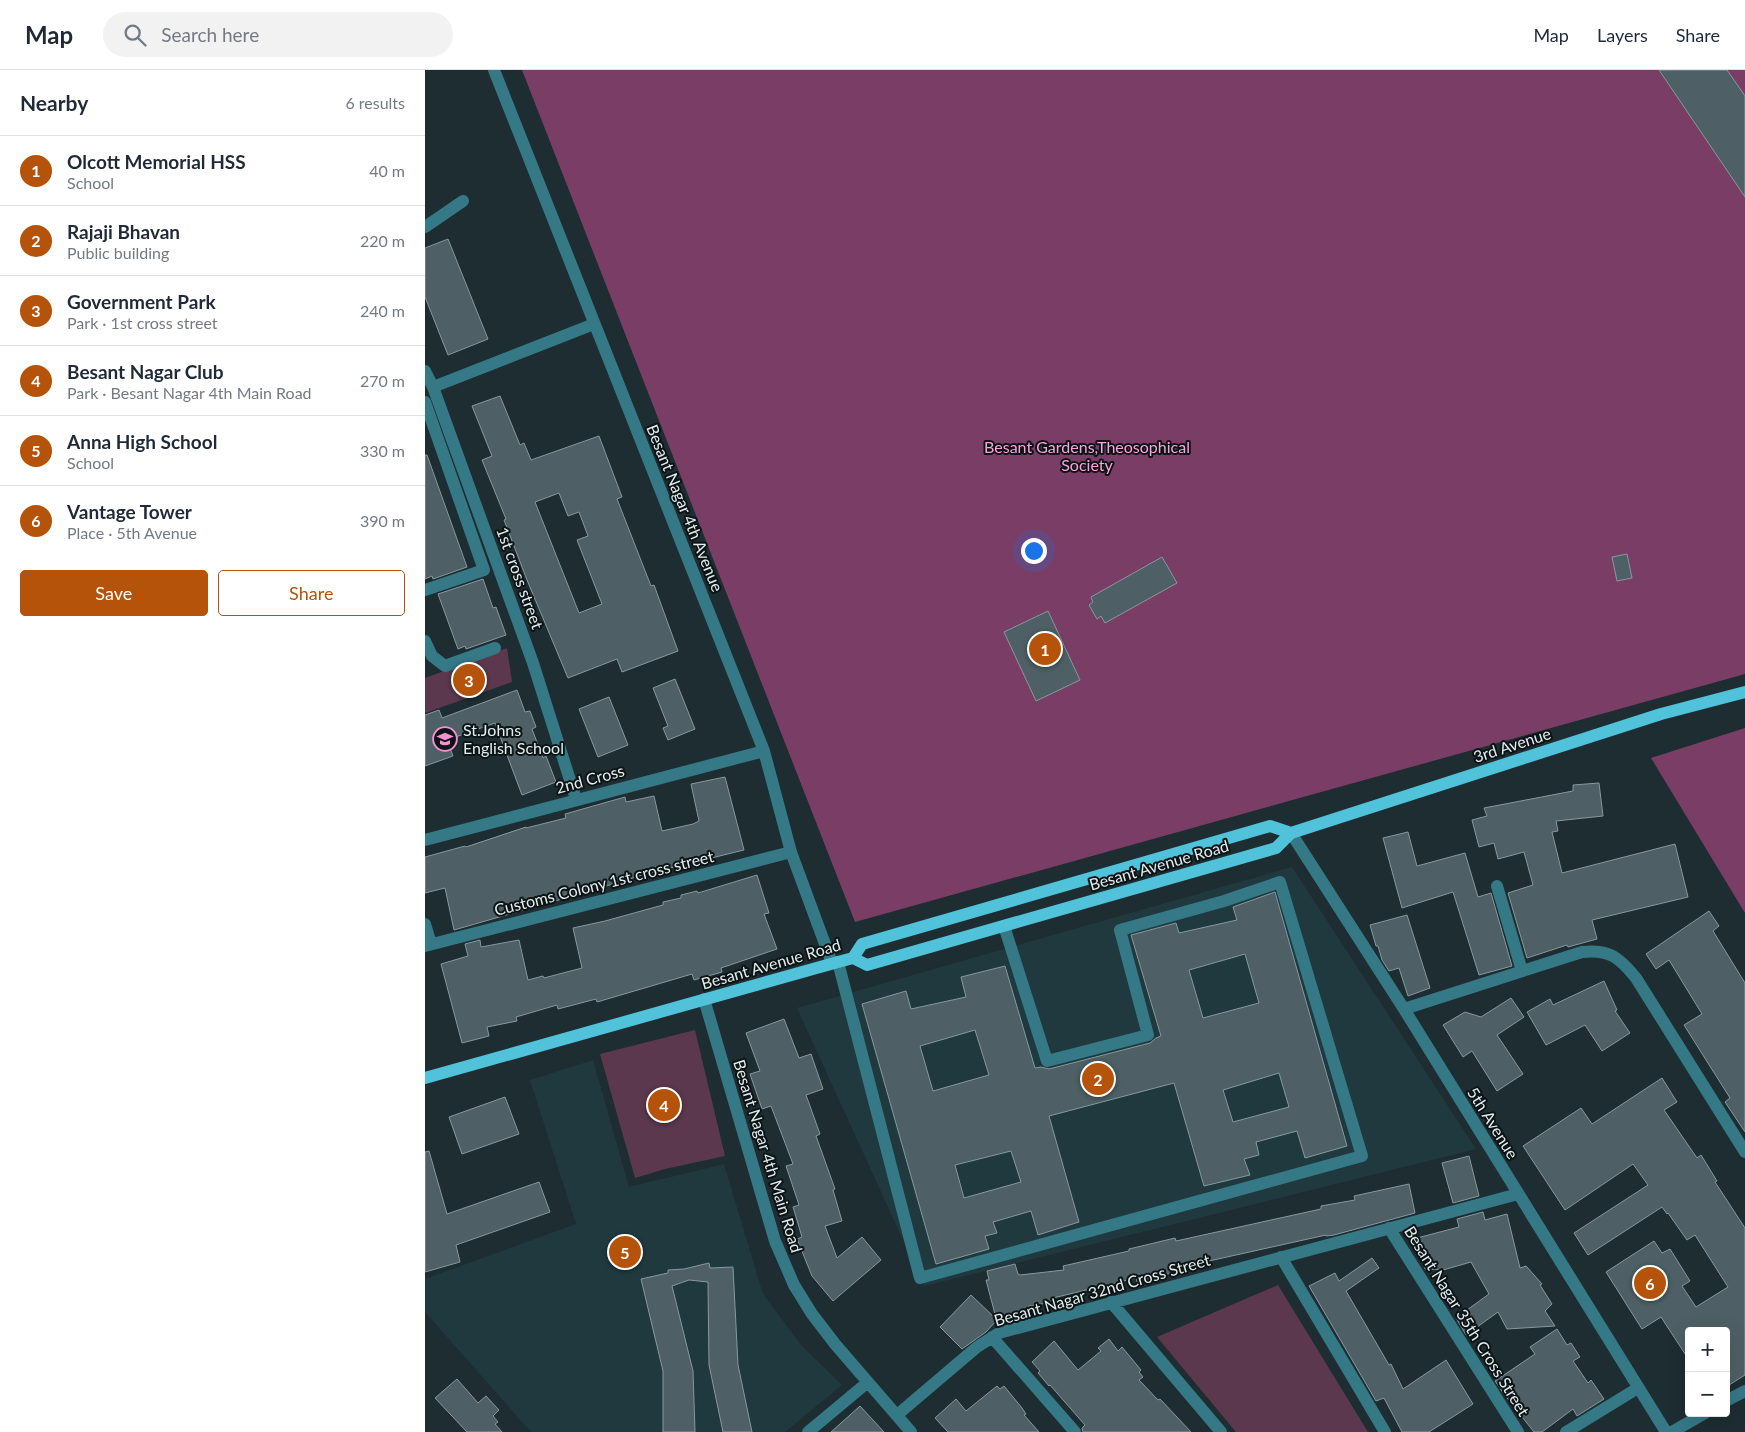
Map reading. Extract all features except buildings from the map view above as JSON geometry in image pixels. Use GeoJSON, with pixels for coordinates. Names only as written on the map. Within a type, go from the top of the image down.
{"type":"FeatureCollection","features":[{"type":"Feature","properties":{"kind":"main road","name":"3rd Avenue"},"geometry":{"type":"LineString","coordinates":[[1291,833],[1661,714],[1745,692]]}},
{"type":"Feature","properties":{"kind":"main road"},"geometry":{"type":"LineString","coordinates":[[853,958],[861,944],[1270,826],[1291,833]]}},
{"type":"Feature","properties":{"kind":"main road","name":"Besant Avenue Road"},"geometry":{"type":"LineString","coordinates":[[425,1078],[853,958],[867,965],[1276,848],[1291,833]]}},
{"type":"Feature","properties":{"kind":"street","name":"Besant Nagar 4th Avenue"},"geometry":{"type":"LineString","coordinates":[[494,70],[764,751],[791,852],[835,963],[920,1278],[1362,1156],[1280,882],[1224,901],[1120,930],[1148,1035],[1047,1061],[1003,926]]}},
{"type":"Feature","properties":{"kind":"street"},"geometry":{"type":"LineString","coordinates":[[425,227],[463,200]]}},
{"type":"Feature","properties":{"kind":"street"},"geometry":{"type":"LineString","coordinates":[[433,387],[594,324]]}},
{"type":"Feature","properties":{"kind":"street","name":"1st cross street"},"geometry":{"type":"LineString","coordinates":[[425,371],[433,387],[533,663],[576,799]]}},
{"type":"Feature","properties":{"kind":"street"},"geometry":{"type":"LineString","coordinates":[[425,402],[484,570],[425,590]]}},
{"type":"Feature","properties":{"kind":"street"},"geometry":{"type":"LineString","coordinates":[[425,640],[433,656],[445,666],[495,648]]}},
{"type":"Feature","properties":{"kind":"street","name":"2nd Cross"},"geometry":{"type":"LineString","coordinates":[[425,840],[764,751]]}},
{"type":"Feature","properties":{"kind":"street","name":"5th Avenue"},"geometry":{"type":"LineString","coordinates":[[1291,833],[1404,1009],[1666,1432]]}},
{"type":"Feature","properties":{"kind":"street","name":"Customs Colony 1st cross street"},"geometry":{"type":"LineString","coordinates":[[428,945],[791,852]]}},
{"type":"Feature","properties":{"kind":"street"},"geometry":{"type":"LineString","coordinates":[[1497,886],[1522,971]]}},
{"type":"Feature","properties":{"kind":"street"},"geometry":{"type":"LineString","coordinates":[[425,924],[428,945]]}},
{"type":"Feature","properties":{"kind":"street"},"geometry":{"type":"LineString","coordinates":[[1404,1009],[1582,952],[1607,952],[1618,959],[1635,978],[1745,1152]]}},
{"type":"Feature","properties":{"kind":"street","name":"Besant Nagar 4th Main Road"},"geometry":{"type":"LineString","coordinates":[[704,1000],[775,1241],[794,1285],[812,1314],[911,1432]]}},
{"type":"Feature","properties":{"kind":"street","name":"Besant Nagar 32nd Cross Street"},"geometry":{"type":"LineString","coordinates":[[897,1415],[977,1347],[992,1337],[1018,1327],[1518,1194]]}},
{"type":"Feature","properties":{"kind":"street","name":"Besant Nagar 35th Cross Street"},"geometry":{"type":"LineString","coordinates":[[1389,1228],[1518,1432]]}},
{"type":"Feature","properties":{"kind":"street"},"geometry":{"type":"LineString","coordinates":[[1281,1257],[1385,1432]]}},
{"type":"Feature","properties":{"kind":"street"},"geometry":{"type":"LineString","coordinates":[[1111,1302],[1221,1432]]}},
{"type":"Feature","properties":{"kind":"street"},"geometry":{"type":"LineString","coordinates":[[992,1337],[1075,1432]]}},
{"type":"Feature","properties":{"kind":"street"},"geometry":{"type":"LineString","coordinates":[[808,1432],[868,1382]]}},
{"type":"Feature","properties":{"kind":"street"},"geometry":{"type":"LineString","coordinates":[[1566,1432],[1638,1388]]}},
{"type":"Feature","properties":{"kind":"street"},"geometry":{"type":"LineString","coordinates":[[1730,1399],[1745,1390]]}},
{"type":"Feature","properties":{"kind":"street"},"geometry":{"type":"LineString","coordinates":[[1671,1432],[1698,1417]]}},
{"type":"Feature","properties":{"kind":"shaded area"},"geometry":{"type":"Polygon","coordinates":[[[507,648],[512,682],[425,713],[425,678],[507,648]]]}},
{"type":"Feature","properties":{"kind":"shaded area"},"geometry":{"type":"Polygon","coordinates":[[[1292,867],[1476,1149],[924,1286],[797,1008],[1292,867]]]}},
{"type":"Feature","properties":{"kind":"shaded area"},"geometry":{"type":"Polygon","coordinates":[[[695,1030],[725,1156],[665,1169],[635,1178],[600,1054],[695,1030]]]}},
{"type":"Feature","properties":{"kind":"shaded area"},"geometry":{"type":"Polygon","coordinates":[[[593,1060],[629,1187],[724,1164],[763,1294],[801,1345],[842,1385],[785,1432],[531,1432],[425,1312],[425,1279],[576,1224],[530,1080],[593,1060]]]}},
{"type":"Feature","properties":{"kind":"shaded area"},"geometry":{"type":"Polygon","coordinates":[[[1278,1285],[1368,1432],[1236,1432],[1157,1337],[1278,1285]]]}},
{"type":"Feature","properties":{"kind":"green space","name":"Besant Gardens,Theosophical Society"},"geometry":{"type":"Polygon","coordinates":[[[522,70],[1745,70],[1745,674],[855,922],[522,70]]]}},
{"type":"Feature","properties":{"kind":"green space"},"geometry":{"type":"Polygon","coordinates":[[[1745,728],[1745,913],[1651,758],[1745,728]]]}},
{"type":"Feature","properties":{"kind":"place","name":"Olcott Memorial HSS"},"geometry":{"type":"Point","coordinates":[1045,649]}},
{"type":"Feature","properties":{"kind":"place","name":"Government Park"},"geometry":{"type":"Point","coordinates":[469,680]}},
{"type":"Feature","properties":{"kind":"place","name":"St.Johns English School"},"geometry":{"type":"Point","coordinates":[445,739]}},
{"type":"Feature","properties":{"kind":"place","name":"Rajaji Bhavan"},"geometry":{"type":"Point","coordinates":[1098,1079]}},
{"type":"Feature","properties":{"kind":"place","name":"Besant Nagar Club"},"geometry":{"type":"Point","coordinates":[664,1105]}},
{"type":"Feature","properties":{"kind":"place","name":"Anna High School"},"geometry":{"type":"Point","coordinates":[625,1252]}},
{"type":"Feature","properties":{"kind":"place","name":"Vantage Tower"},"geometry":{"type":"Point","coordinates":[1650,1283]}}]}
